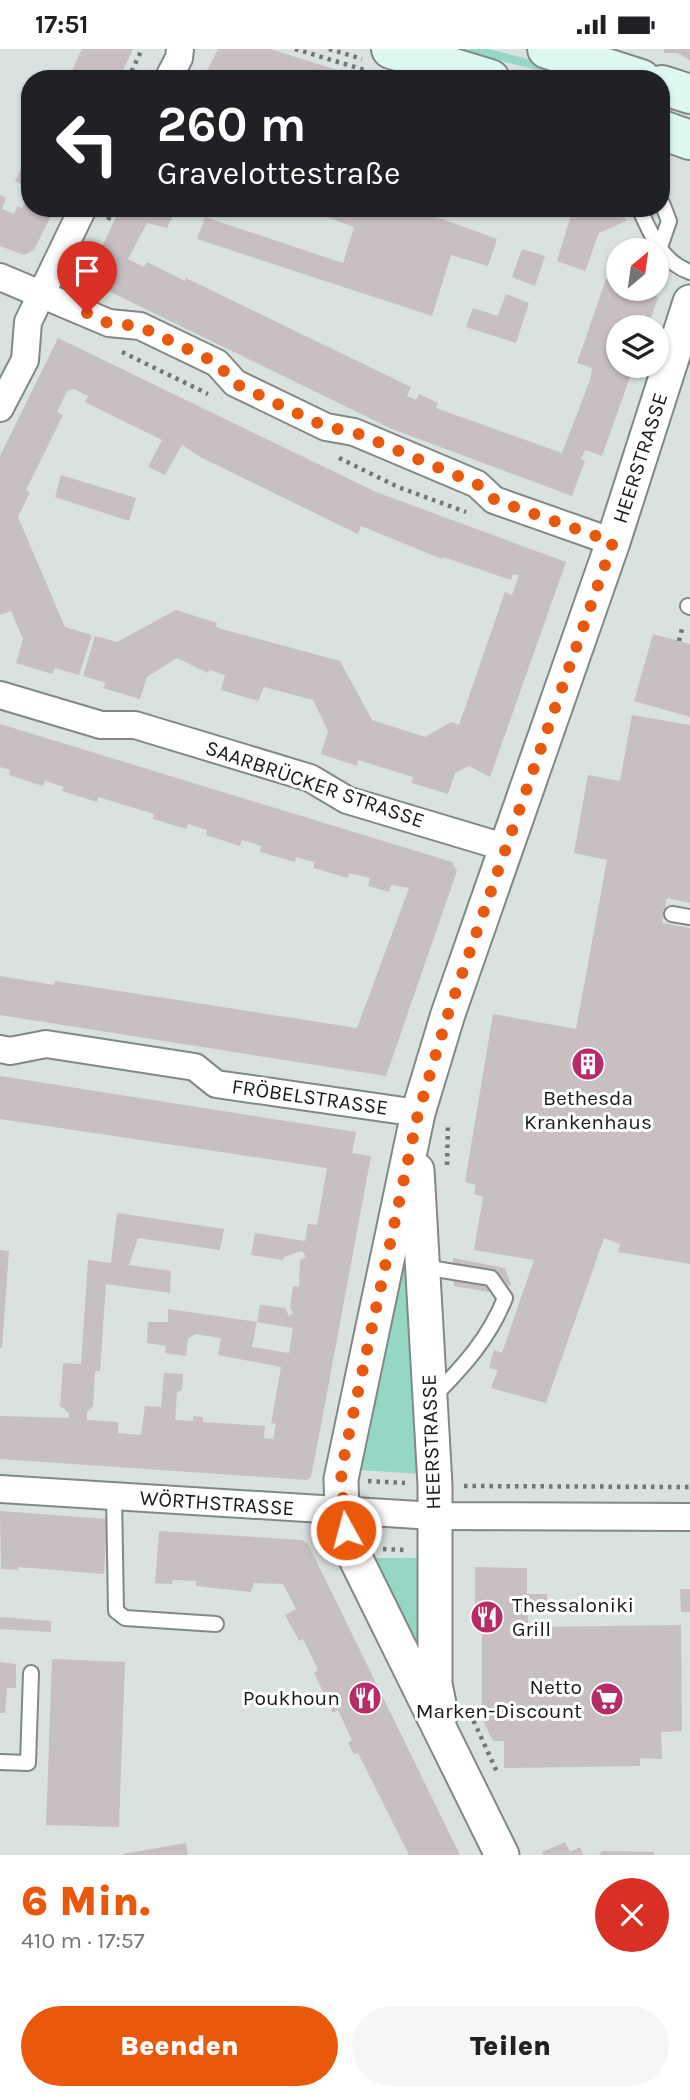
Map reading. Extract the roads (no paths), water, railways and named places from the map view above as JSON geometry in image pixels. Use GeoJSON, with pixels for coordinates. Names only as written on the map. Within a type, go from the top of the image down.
{"type":"FeatureCollection","features":[{"type":"Feature","properties":{"kind":"main road"},"geometry":{"type":"LineString","coordinates":[[547,49],[613,70]]}},
{"type":"Feature","properties":{"kind":"main road"},"geometry":{"type":"LineString","coordinates":[[386,62],[435,70]]}},
{"type":"Feature","properties":{"kind":"main road"},"geometry":{"type":"LineString","coordinates":[[670,88],[690,94]]}},
{"type":"Feature","properties":{"kind":"main road"},"geometry":{"type":"LineString","coordinates":[[670,133],[690,139]]}},
{"type":"Feature","properties":{"kind":"street"},"geometry":{"type":"LineString","coordinates":[[173,70],[180,49]]}},
{"type":"Feature","properties":{"kind":"street"},"geometry":{"type":"LineString","coordinates":[[0,408],[25,360],[28,322],[79,217]]}},
{"type":"Feature","properties":{"kind":"street"},"geometry":{"type":"LineString","coordinates":[[0,277],[43,293],[108,323],[139,326],[217,363],[234,383],[326,427],[354,432],[477,484],[495,500],[613,542]]}},
{"type":"Feature","properties":{"kind":"street","name":"HEERSTRASSE"},"geometry":{"type":"LineString","coordinates":[[502,1855],[351,1549],[342,1511],[345,1452],[427,1122],[448,1014],[613,542],[690,302]]}},
{"type":"Feature","properties":{"kind":"street","name":"SAARBRÜCKER STRASSE"},"geometry":{"type":"LineString","coordinates":[[0,695],[101,725],[135,725],[310,778],[347,800],[507,848]]}},
{"type":"Feature","properties":{"kind":"street","name":"FRÖBELSTRASSE"},"geometry":{"type":"LineString","coordinates":[[0,1049],[10,1051],[47,1044],[195,1067],[216,1084],[427,1122]]}},
{"type":"Feature","properties":{"kind":"street","name":"HEERSTRASSE"},"geometry":{"type":"LineString","coordinates":[[427,1122],[423,1267],[430,1400],[443,1493],[435,1684],[450,1754]]}},
{"type":"Feature","properties":{"kind":"street","name":"WÖRTHSTRASSE"},"geometry":{"type":"LineString","coordinates":[[0,1489],[342,1511],[443,1493],[690,1517]]}},
{"type":"Feature","properties":{"kind":"lane"},"geometry":{"type":"LineString","coordinates":[[643,217],[653,238]]}},
{"type":"Feature","properties":{"kind":"lane"},"geometry":{"type":"LineString","coordinates":[[664,238],[670,221],[668,217]]}},
{"type":"Feature","properties":{"kind":"lane"},"geometry":{"type":"LineString","coordinates":[[669,259],[677,267],[690,272]]}},
{"type":"Feature","properties":{"kind":"lane"},"geometry":{"type":"LineString","coordinates":[[672,914],[690,917]]}},
{"type":"Feature","properties":{"kind":"lane"},"geometry":{"type":"LineString","coordinates":[[423,1267],[491,1279],[505,1298],[497,1320],[463,1366],[430,1400]]}},
{"type":"Feature","properties":{"kind":"lane"},"geometry":{"type":"LineString","coordinates":[[114,1496],[116,1611],[125,1618],[216,1624]]}},
{"type":"Feature","properties":{"kind":"lane"},"geometry":{"type":"LineString","coordinates":[[0,1762],[28,1763],[31,1673]]}},
{"type":"Feature","properties":{"kind":"place","name":"Bethesda Krankenhaus"},"geometry":{"type":"Point","coordinates":[588,1064]}},
{"type":"Feature","properties":{"kind":"place","name":"Thessaloniki Grill"},"geometry":{"type":"Point","coordinates":[487,1617]}},
{"type":"Feature","properties":{"kind":"place","name":"Poukhoun"},"geometry":{"type":"Point","coordinates":[365,1698]}},
{"type":"Feature","properties":{"kind":"place","name":"Netto Marken-Discount"},"geometry":{"type":"Point","coordinates":[607,1699]}}]}
